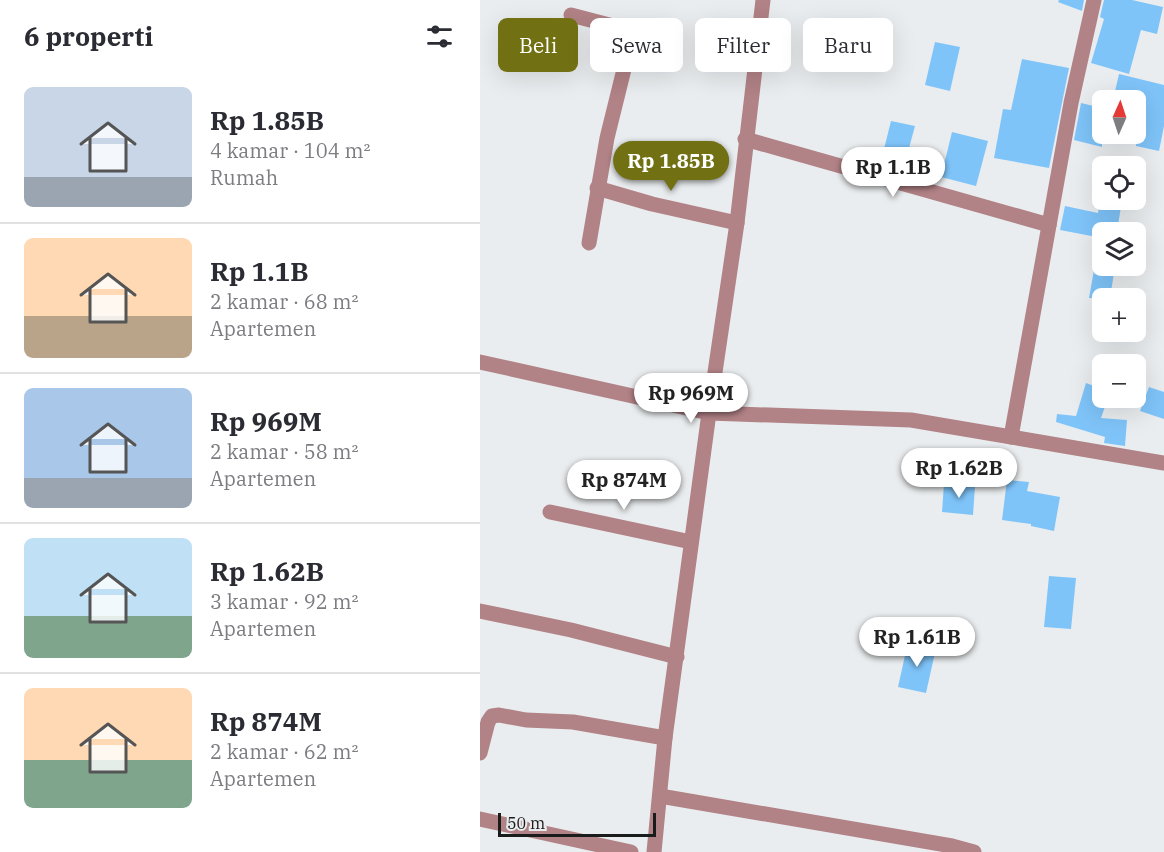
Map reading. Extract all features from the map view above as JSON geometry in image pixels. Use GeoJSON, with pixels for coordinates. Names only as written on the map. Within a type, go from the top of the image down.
{"type":"FeatureCollection","features":[{"type":"Feature","properties":{"kind":"street"},"geometry":{"type":"LineString","coordinates":[[654,852],[665,738],[737,223],[745,139],[764,0]]}},
{"type":"Feature","properties":{"kind":"street"},"geometry":{"type":"LineString","coordinates":[[1011,437],[1071,103],[1094,0]]}},
{"type":"Feature","properties":{"kind":"street"},"geometry":{"type":"LineString","coordinates":[[571,15],[617,27],[626,33],[630,45],[607,138],[589,243]]}},
{"type":"Feature","properties":{"kind":"street"},"geometry":{"type":"LineString","coordinates":[[745,139],[1049,225]]}},
{"type":"Feature","properties":{"kind":"street"},"geometry":{"type":"LineString","coordinates":[[597,188],[652,204],[737,223]]}},
{"type":"Feature","properties":{"kind":"street"},"geometry":{"type":"LineString","coordinates":[[480,362],[709,413],[911,420],[1164,463]]}},
{"type":"Feature","properties":{"kind":"street"},"geometry":{"type":"LineString","coordinates":[[550,512],[692,542]]}},
{"type":"Feature","properties":{"kind":"street"},"geometry":{"type":"LineString","coordinates":[[480,611],[571,630],[677,657]]}},
{"type":"Feature","properties":{"kind":"street"},"geometry":{"type":"LineString","coordinates":[[480,753],[488,722],[492,716],[499,715],[526,720],[573,722],[665,738]]}},
{"type":"Feature","properties":{"kind":"street"},"geometry":{"type":"LineString","coordinates":[[660,796],[940,844],[974,852]]}},
{"type":"Feature","properties":{"kind":"street"},"geometry":{"type":"LineString","coordinates":[[480,819],[631,852]]}},
{"type":"Feature","properties":{"kind":"building"},"geometry":{"type":"Polygon","coordinates":[[[1059,0],[1084,0],[1082,11],[1058,2],[1059,0]]]}},
{"type":"Feature","properties":{"kind":"building"},"geometry":{"type":"Polygon","coordinates":[[[1104,0],[1132,0],[1163,7],[1157,34],[1141,30],[1129,74],[1091,63],[1104,19],[1100,17],[1104,0]]]}},
{"type":"Feature","properties":{"kind":"building"},"geometry":{"type":"Polygon","coordinates":[[[935,42],[960,47],[950,91],[925,85],[935,42]]]}},
{"type":"Feature","properties":{"kind":"building"},"geometry":{"type":"Polygon","coordinates":[[[1022,59],[1069,68],[1049,168],[994,158],[1003,109],[1011,110],[1022,59]]]}},
{"type":"Feature","properties":{"kind":"building"},"geometry":{"type":"Polygon","coordinates":[[[1119,74],[1164,85],[1164,126],[1159,151],[1136,146],[1136,144],[1146,144],[1146,90],[1115,90],[1119,74]]]}},
{"type":"Feature","properties":{"kind":"building"},"geometry":{"type":"Polygon","coordinates":[[[1081,103],[1092,106],[1092,144],[1102,144],[1102,147],[1074,140],[1081,103]]]}},
{"type":"Feature","properties":{"kind":"building"},"geometry":{"type":"Polygon","coordinates":[[[891,121],[915,126],[905,163],[882,157],[891,121]]]}},
{"type":"Feature","properties":{"kind":"building"},"geometry":{"type":"Polygon","coordinates":[[[952,132],[988,141],[976,186],[941,177],[952,132]]]}},
{"type":"Feature","properties":{"kind":"building"},"geometry":{"type":"Polygon","coordinates":[[[1065,206],[1098,213],[1098,210],[1120,210],[1119,222],[1092,222],[1092,236],[1060,230],[1065,206]]]}},
{"type":"Feature","properties":{"kind":"building"},"geometry":{"type":"Polygon","coordinates":[[[1093,276],[1114,276],[1112,288],[1092,288],[1092,298],[1089,298],[1093,276]]]}},
{"type":"Feature","properties":{"kind":"building"},"geometry":{"type":"Polygon","coordinates":[[[1086,383],[1092,385],[1092,408],[1104,408],[1101,418],[1127,420],[1125,446],[1104,443],[1105,437],[1056,422],[1057,414],[1076,416],[1086,383]]]}},
{"type":"Feature","properties":{"kind":"building"},"geometry":{"type":"Polygon","coordinates":[[[1149,387],[1164,392],[1164,419],[1140,411],[1141,408],[1146,408],[1146,395],[1149,387]]]}},
{"type":"Feature","properties":{"kind":"building"},"geometry":{"type":"Polygon","coordinates":[[[1007,480],[1029,482],[1027,491],[1060,497],[1054,531],[1031,526],[1031,524],[1002,520],[1007,480]]]}},
{"type":"Feature","properties":{"kind":"building"},"geometry":{"type":"Polygon","coordinates":[[[944,484],[975,486],[973,515],[942,512],[944,484]]]}},
{"type":"Feature","properties":{"kind":"building"},"geometry":{"type":"Polygon","coordinates":[[[1049,576],[1076,578],[1071,629],[1044,627],[1049,576]]]}},
{"type":"Feature","properties":{"kind":"building"},"geometry":{"type":"Polygon","coordinates":[[[908,642],[936,648],[926,693],[898,687],[908,642]]]}}]}
